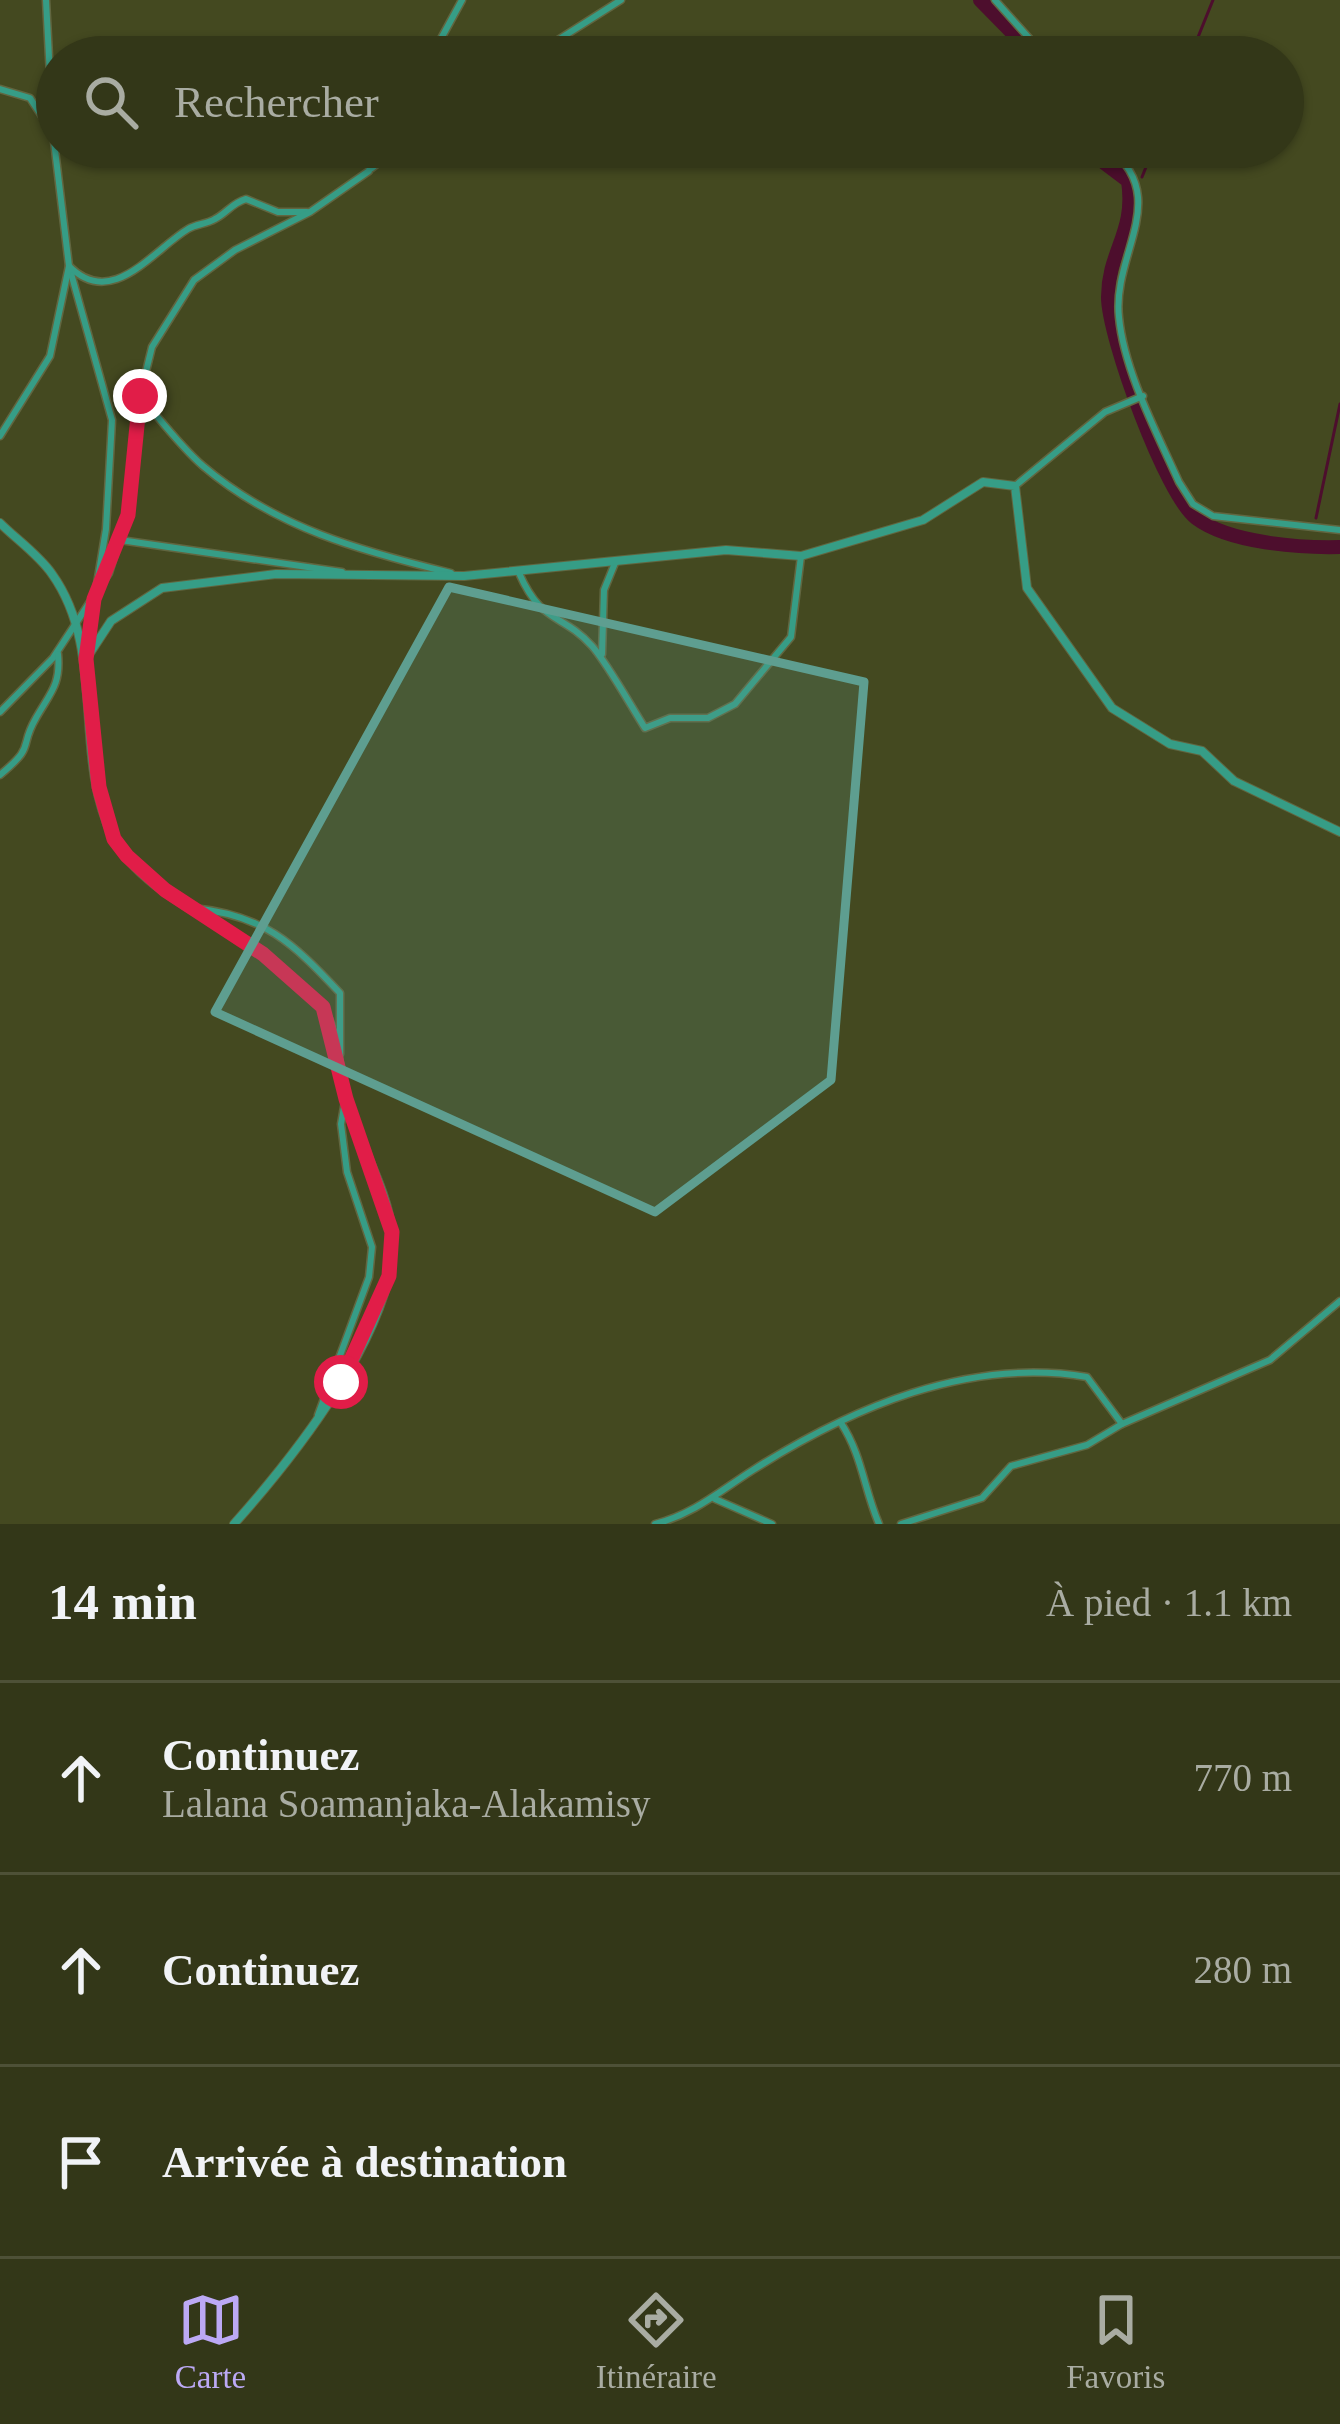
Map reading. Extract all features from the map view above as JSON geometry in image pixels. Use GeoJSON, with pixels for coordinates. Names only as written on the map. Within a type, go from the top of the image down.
{"type":"FeatureCollection","features":[{"type":"Feature","properties":{"kind":"street"},"geometry":{"type":"LineString","coordinates":[[46,0],[48,36]]}},
{"type":"Feature","properties":{"kind":"street"},"geometry":{"type":"LineString","coordinates":[[442,36],[462,0]]}},
{"type":"Feature","properties":{"kind":"street"},"geometry":{"type":"LineString","coordinates":[[564,36],[621,0]]}},
{"type":"Feature","properties":{"kind":"street"},"geometry":{"type":"LineString","coordinates":[[995,0],[1027,36]]}},
{"type":"Feature","properties":{"kind":"street"},"geometry":{"type":"LineString","coordinates":[[0,88],[29,98],[36,108]]}},
{"type":"Feature","properties":{"kind":"street"},"geometry":{"type":"LineString","coordinates":[[57,168],[69,266],[112,420],[106,529],[86,686],[99,787],[114,839],[165,890],[263,954],[323,1007],[346,1099],[392,1232],[389,1276],[357,1351],[316,1424],[234,1524]]}},
{"type":"Feature","properties":{"kind":"street"},"geometry":{"type":"LineString","coordinates":[[0,712],[37,679],[94,599],[120,540],[140,396],[152,347],[194,280],[235,250],[310,212],[373,168]]}},
{"type":"Feature","properties":{"kind":"street"},"geometry":{"type":"LineString","coordinates":[[1129,168],[1138,193],[1137,231],[1119,282],[1119,320],[1138,399],[1193,504],[1213,516],[1340,530]]}},
{"type":"Feature","properties":{"kind":"street"},"geometry":{"type":"LineString","coordinates":[[69,266],[90,280],[114,281],[160,254],[189,228],[217,219],[246,199],[278,212],[310,212]]}},
{"type":"Feature","properties":{"kind":"street"},"geometry":{"type":"LineString","coordinates":[[0,436],[50,356],[69,266]]}},
{"type":"Feature","properties":{"kind":"street"},"geometry":{"type":"LineString","coordinates":[[140,396],[201,464],[260,508],[337,545],[464,576]]}},
{"type":"Feature","properties":{"kind":"street"},"geometry":{"type":"LineString","coordinates":[[86,659],[111,621],[162,588],[276,574],[519,573],[726,550],[801,556],[923,520],[983,482],[1015,486],[1105,412],[1138,399]]}},
{"type":"Feature","properties":{"kind":"street"},"geometry":{"type":"LineString","coordinates":[[1015,486],[1028,588],[1112,707],[1170,743],[1202,751],[1234,781],[1340,832]]}},
{"type":"Feature","properties":{"kind":"street"},"geometry":{"type":"LineString","coordinates":[[0,523],[50,570],[86,659]]}},
{"type":"Feature","properties":{"kind":"street"},"geometry":{"type":"LineString","coordinates":[[120,540],[360,575]]}},
{"type":"Feature","properties":{"kind":"street"},"geometry":{"type":"LineString","coordinates":[[519,573],[532,603],[587,640],[602,658],[645,728],[670,718],[708,718],[735,704],[791,638],[801,556]]}},
{"type":"Feature","properties":{"kind":"street"},"geometry":{"type":"LineString","coordinates":[[602,658],[604,590],[616,563]]}},
{"type":"Feature","properties":{"kind":"street"},"geometry":{"type":"LineString","coordinates":[[0,775],[26,755],[37,715],[52,700],[58,683],[57,650]]}},
{"type":"Feature","properties":{"kind":"street"},"geometry":{"type":"LineString","coordinates":[[193,908],[260,922],[340,993],[340,1066]]}},
{"type":"Feature","properties":{"kind":"street"},"geometry":{"type":"LineString","coordinates":[[316,1424],[370,1277],[372,1247],[353,1203],[347,1172],[341,1124],[346,1099]]}},
{"type":"Feature","properties":{"kind":"street"},"geometry":{"type":"LineString","coordinates":[[901,1524],[982,1498],[1012,1466],[1087,1445],[1122,1424],[1270,1360],[1340,1301]]}},
{"type":"Feature","properties":{"kind":"street"},"geometry":{"type":"LineString","coordinates":[[656,1524],[715,1498],[751,1471],[840,1421],[950,1379],[1052,1371],[1087,1377],[1122,1424]]}},
{"type":"Feature","properties":{"kind":"street"},"geometry":{"type":"LineString","coordinates":[[840,1421],[861,1454],[864,1489],[880,1524]]}},
{"type":"Feature","properties":{"kind":"street"},"geometry":{"type":"LineString","coordinates":[[715,1498],[772,1524]]}},
{"type":"Feature","properties":{"kind":"highlighted area"},"geometry":{"type":"Polygon","coordinates":[[[449,587],[864,682],[831,1080],[655,1212],[215,1012],[449,587]]]}},
{"type":"Feature","properties":{"kind":"waterway"},"geometry":{"type":"LineString","coordinates":[[980,0],[1015,36]]}},
{"type":"Feature","properties":{"kind":"waterway"},"geometry":{"type":"LineString","coordinates":[[1198,36],[1213,0]]}},
{"type":"Feature","properties":{"kind":"waterway"},"geometry":{"type":"LineString","coordinates":[[1111,168],[1128,181],[1129,199],[1109,281],[1111,317],[1141,414],[1184,504],[1196,518],[1227,533],[1286,545],[1340,547]]}},
{"type":"Feature","properties":{"kind":"waterway"},"geometry":{"type":"LineString","coordinates":[[1142,177],[1146,168]]}},
{"type":"Feature","properties":{"kind":"waterway"},"geometry":{"type":"LineString","coordinates":[[1316,518],[1340,404]]}},
{"type":"Feature","properties":{"kind":"route"},"geometry":{"type":"LineString","coordinates":[[140,396],[128,515],[109,573],[94,599],[86,659],[99,787],[114,839],[127,856],[165,890],[263,954],[323,1007],[346,1099],[392,1232],[389,1276],[341,1382]]}}]}
